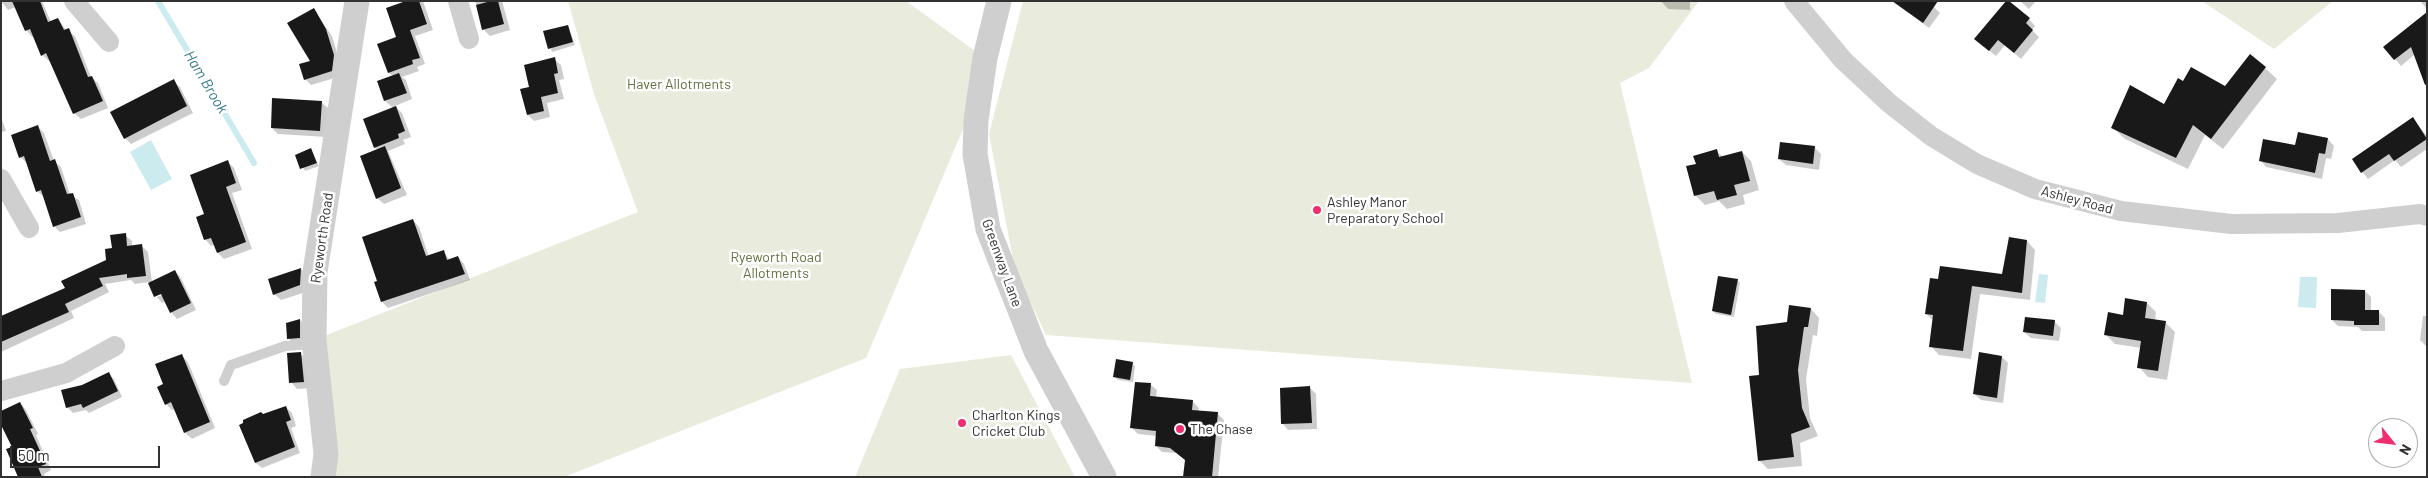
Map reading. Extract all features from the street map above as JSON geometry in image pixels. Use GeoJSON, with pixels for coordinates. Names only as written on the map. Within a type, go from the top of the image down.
{"type":"FeatureCollection","features":[{"type":"Feature","properties":{"kind":"street"},"geometry":{"type":"LineString","coordinates":[[74,1],[109,42]]}},
{"type":"Feature","properties":{"kind":"street","name":"Ryeworth Road"},"geometry":{"type":"LineString","coordinates":[[324,477],[326,454],[315,344],[315,272],[357,1]]}},
{"type":"Feature","properties":{"kind":"street"},"geometry":{"type":"LineString","coordinates":[[458,1],[469,39]]}},
{"type":"Feature","properties":{"kind":"street","name":"Greenway Lane"},"geometry":{"type":"LineString","coordinates":[[999,1],[985,58],[976,120],[975,154],[988,228],[1036,351],[1104,477]]}},
{"type":"Feature","properties":{"kind":"street","name":"Ashley Road"},"geometry":{"type":"LineString","coordinates":[[1794,1],[1843,60],[1889,103],[1924,130],[1977,164],[2036,189],[2121,211],[2230,224],[2338,223],[2425,214]]}},
{"type":"Feature","properties":{"kind":"street"},"geometry":{"type":"LineString","coordinates":[[1,180],[29,228]]}},
{"type":"Feature","properties":{"kind":"street"},"geometry":{"type":"LineString","coordinates":[[1,391],[66,373],[115,346]]}},
{"type":"Feature","properties":{"kind":"lane"},"geometry":{"type":"LineString","coordinates":[[224,381],[231,366],[285,346],[315,344]]}},
{"type":"Feature","properties":{"kind":"green space","name":"Ryeworth Road Allotments"},"geometry":{"type":"Polygon","coordinates":[[[568,1],[906,1],[985,58],[980,89],[866,358],[564,477],[323,477],[314,340],[638,212],[594,94],[568,1]]]}},
{"type":"Feature","properties":{"kind":"green space","name":"Ashley Manor Preparatory School"},"geometry":{"type":"Polygon","coordinates":[[[1023,1],[1699,1],[1649,68],[1620,83],[1692,383],[1046,335],[1015,270],[989,134],[1023,1]]]}},
{"type":"Feature","properties":{"kind":"green space"},"geometry":{"type":"Polygon","coordinates":[[[2202,1],[2333,1],[2274,49],[2202,1]]]}},
{"type":"Feature","properties":{"kind":"green space","name":"Charlton Kings Cricket Club"},"geometry":{"type":"Polygon","coordinates":[[[1011,355],[1075,477],[855,477],[900,369],[1011,355]]]}},
{"type":"Feature","properties":{"kind":"water"},"geometry":{"type":"Polygon","coordinates":[[[151,140],[172,179],[151,190],[130,152],[151,140]]]}},
{"type":"Feature","properties":{"kind":"water"},"geometry":{"type":"Polygon","coordinates":[[[2039,274],[2048,275],[2045,303],[2035,302],[2039,274]]]}},
{"type":"Feature","properties":{"kind":"water"},"geometry":{"type":"Polygon","coordinates":[[[2300,277],[2317,277],[2316,308],[2298,307],[2300,277]]]}},
{"type":"Feature","properties":{"kind":"building"},"geometry":{"type":"Polygon","coordinates":[[[12,1],[40,1],[48,22],[58,18],[64,30],[69,28],[88,77],[92,76],[103,101],[73,114],[46,53],[41,56],[30,29],[25,31],[12,1]]]}},
{"type":"Feature","properties":{"kind":"building"},"geometry":{"type":"Polygon","coordinates":[[[406,1],[419,1],[427,24],[410,30],[420,58],[412,60],[413,64],[388,73],[377,44],[396,37],[386,8],[406,1]]]}},
{"type":"Feature","properties":{"kind":"building"},"geometry":{"type":"Polygon","coordinates":[[[498,1],[504,24],[482,30],[476,5],[498,1]]]}},
{"type":"Feature","properties":{"kind":"building"},"geometry":{"type":"Polygon","coordinates":[[[1892,1],[1938,1],[1923,23],[1892,1]]]}},
{"type":"Feature","properties":{"kind":"building"},"geometry":{"type":"Polygon","coordinates":[[[2006,1],[2009,1],[2030,18],[2026,23],[2033,30],[2014,53],[1998,40],[1989,51],[1974,39],[2006,1]]]}},
{"type":"Feature","properties":{"kind":"building"},"geometry":{"type":"Polygon","coordinates":[[[314,8],[326,29],[334,55],[332,71],[304,80],[299,64],[310,61],[287,23],[314,8]]]}},
{"type":"Feature","properties":{"kind":"building"},"geometry":{"type":"Polygon","coordinates":[[[2427,12],[2427,84],[2425,85],[2411,47],[2394,60],[2383,47],[2427,12]]]}},
{"type":"Feature","properties":{"kind":"building"},"geometry":{"type":"Polygon","coordinates":[[[568,25],[573,42],[548,49],[543,31],[568,25]]]}},
{"type":"Feature","properties":{"kind":"building"},"geometry":{"type":"Polygon","coordinates":[[[2250,54],[2266,67],[2211,139],[2193,125],[2176,158],[2111,128],[2130,85],[2164,104],[2178,78],[2183,81],[2191,67],[2225,86],[2250,54]]]}},
{"type":"Feature","properties":{"kind":"building"},"geometry":{"type":"Polygon","coordinates":[[[555,57],[558,73],[554,74],[558,93],[541,97],[544,111],[527,115],[520,89],[529,87],[524,65],[555,57]]]}},
{"type":"Feature","properties":{"kind":"building"},"geometry":{"type":"Polygon","coordinates":[[[399,73],[407,93],[384,101],[377,81],[399,73]]]}},
{"type":"Feature","properties":{"kind":"building"},"geometry":{"type":"Polygon","coordinates":[[[174,79],[187,106],[124,139],[110,112],[174,79]]]}},
{"type":"Feature","properties":{"kind":"building"},"geometry":{"type":"Polygon","coordinates":[[[272,98],[322,101],[320,131],[271,128],[272,98]]]}},
{"type":"Feature","properties":{"kind":"building"},"geometry":{"type":"Polygon","coordinates":[[[396,106],[405,131],[398,134],[399,138],[374,148],[363,119],[396,106]]]}},
{"type":"Feature","properties":{"kind":"building"},"geometry":{"type":"Polygon","coordinates":[[[2413,117],[2427,139],[2394,161],[2389,154],[2361,173],[2352,159],[2413,117]]]}},
{"type":"Feature","properties":{"kind":"building"},"geometry":{"type":"Polygon","coordinates":[[[38,125],[50,161],[55,159],[67,194],[73,193],[81,217],[53,227],[41,190],[36,192],[24,156],[19,158],[11,135],[38,125]]]}},
{"type":"Feature","properties":{"kind":"building"},"geometry":{"type":"Polygon","coordinates":[[[2298,132],[2328,138],[2325,154],[2319,153],[2315,173],[2259,161],[2263,139],[2295,145],[2298,132]]]}},
{"type":"Feature","properties":{"kind":"building"},"geometry":{"type":"Polygon","coordinates":[[[1780,142],[1815,146],[1813,164],[1778,159],[1780,142]]]}},
{"type":"Feature","properties":{"kind":"building"},"geometry":{"type":"Polygon","coordinates":[[[385,146],[401,188],[376,199],[360,156],[385,146]]]}},
{"type":"Feature","properties":{"kind":"building"},"geometry":{"type":"Polygon","coordinates":[[[311,148],[317,163],[300,169],[295,155],[311,148]]]}},
{"type":"Feature","properties":{"kind":"building"},"geometry":{"type":"Polygon","coordinates":[[[1717,149],[1719,157],[1742,151],[1750,181],[1734,185],[1737,195],[1717,200],[1714,191],[1694,196],[1686,166],[1696,164],[1693,156],[1717,149]]]}},
{"type":"Feature","properties":{"kind":"building"},"geometry":{"type":"Polygon","coordinates":[[[228,160],[236,183],[226,187],[246,242],[217,253],[211,238],[204,240],[196,217],[204,214],[190,175],[228,160]]]}},
{"type":"Feature","properties":{"kind":"building"},"geometry":{"type":"Polygon","coordinates":[[[413,219],[426,256],[444,250],[447,260],[458,256],[465,274],[381,302],[374,282],[377,281],[362,237],[413,219]]]}},
{"type":"Feature","properties":{"kind":"building"},"geometry":{"type":"Polygon","coordinates":[[[126,233],[127,246],[142,244],[146,276],[127,278],[127,274],[99,278],[103,286],[65,304],[69,312],[1,342],[1,316],[65,288],[61,281],[106,260],[105,249],[112,248],[110,235],[126,233]]]}},
{"type":"Feature","properties":{"kind":"building"},"geometry":{"type":"Polygon","coordinates":[[[2009,237],[2027,240],[2022,293],[1972,286],[1963,351],[1929,347],[1933,315],[1925,314],[1930,278],[1938,279],[1940,266],[2002,274],[2009,237]]]}},
{"type":"Feature","properties":{"kind":"building"},"geometry":{"type":"Polygon","coordinates":[[[301,268],[300,285],[273,295],[268,279],[301,268]]]}},
{"type":"Feature","properties":{"kind":"building"},"geometry":{"type":"Polygon","coordinates":[[[175,270],[191,303],[170,313],[161,294],[154,297],[148,283],[175,270]]]}},
{"type":"Feature","properties":{"kind":"building"},"geometry":{"type":"Polygon","coordinates":[[[1718,276],[1738,279],[1731,315],[1712,311],[1718,276]]]}},
{"type":"Feature","properties":{"kind":"building"},"geometry":{"type":"Polygon","coordinates":[[[2331,289],[2365,290],[2365,310],[2379,310],[2379,325],[2354,325],[2354,321],[2331,320],[2331,289]]]}},
{"type":"Feature","properties":{"kind":"building"},"geometry":{"type":"Polygon","coordinates":[[[2125,298],[2147,302],[2145,318],[2166,321],[2158,371],[2137,368],[2141,341],[2104,335],[2108,312],[2123,315],[2125,298]]]}},
{"type":"Feature","properties":{"kind":"building"},"geometry":{"type":"Polygon","coordinates":[[[1789,305],[1811,308],[1808,327],[1804,327],[1798,370],[1802,408],[1810,427],[1791,434],[1794,457],[1758,461],[1749,376],[1759,375],[1756,326],[1787,322],[1789,305]]]}},
{"type":"Feature","properties":{"kind":"building"},"geometry":{"type":"Polygon","coordinates":[[[2025,317],[2055,320],[2053,336],[2023,332],[2025,317]]]}},
{"type":"Feature","properties":{"kind":"building"},"geometry":{"type":"Polygon","coordinates":[[[300,319],[300,338],[287,339],[286,323],[300,319]]]}},
{"type":"Feature","properties":{"kind":"building"},"geometry":{"type":"Polygon","coordinates":[[[301,352],[304,382],[289,383],[287,353],[301,352]]]}},
{"type":"Feature","properties":{"kind":"building"},"geometry":{"type":"Polygon","coordinates":[[[1979,352],[2002,356],[1997,398],[1973,394],[1979,352]]]}},
{"type":"Feature","properties":{"kind":"building"},"geometry":{"type":"Polygon","coordinates":[[[182,354],[210,422],[184,433],[171,402],[165,405],[157,387],[163,384],[155,364],[182,354]]]}},
{"type":"Feature","properties":{"kind":"building"},"geometry":{"type":"Polygon","coordinates":[[[1116,359],[1133,362],[1130,380],[1113,377],[1116,359]]]}},
{"type":"Feature","properties":{"kind":"building"},"geometry":{"type":"Polygon","coordinates":[[[109,372],[118,391],[83,408],[81,404],[66,408],[61,390],[82,385],[109,372]]]}},
{"type":"Feature","properties":{"kind":"building","name":"The Chase"},"geometry":{"type":"Polygon","coordinates":[[[1135,382],[1151,383],[1150,396],[1193,400],[1192,410],[1218,412],[1212,477],[1183,477],[1185,460],[1170,448],[1155,446],[1156,431],[1130,428],[1135,382]]]}},
{"type":"Feature","properties":{"kind":"building"},"geometry":{"type":"Polygon","coordinates":[[[1310,386],[1312,423],[1281,424],[1280,388],[1310,386]]]}},
{"type":"Feature","properties":{"kind":"building"},"geometry":{"type":"Polygon","coordinates":[[[20,402],[33,428],[30,429],[46,464],[38,467],[42,477],[18,477],[6,449],[12,447],[1,425],[1,411],[20,402]]]}},
{"type":"Feature","properties":{"kind":"building"},"geometry":{"type":"Polygon","coordinates":[[[286,406],[291,420],[286,422],[295,447],[255,463],[239,425],[243,423],[243,420],[261,412],[263,414],[286,406]]]}},
{"type":"Feature","properties":{"kind":"waterway","name":"Ham Brook"},"geometry":{"type":"LineString","coordinates":[[158,1],[254,163]]}},
{"type":"Feature","properties":{"kind":"place","name":"Ashley Manor Preparatory School"},"geometry":{"type":"Point","coordinates":[1317,210]}},
{"type":"Feature","properties":{"kind":"place","name":"Charlton Kings Cricket Club"},"geometry":{"type":"Point","coordinates":[962,423]}},
{"type":"Feature","properties":{"kind":"place","name":"The Chase"},"geometry":{"type":"Point","coordinates":[1180,429]}},
{"type":"Feature","properties":{"kind":"park label","name":"Haver Allotments"},"geometry":{"type":"Point","coordinates":[679,84]}}]}
